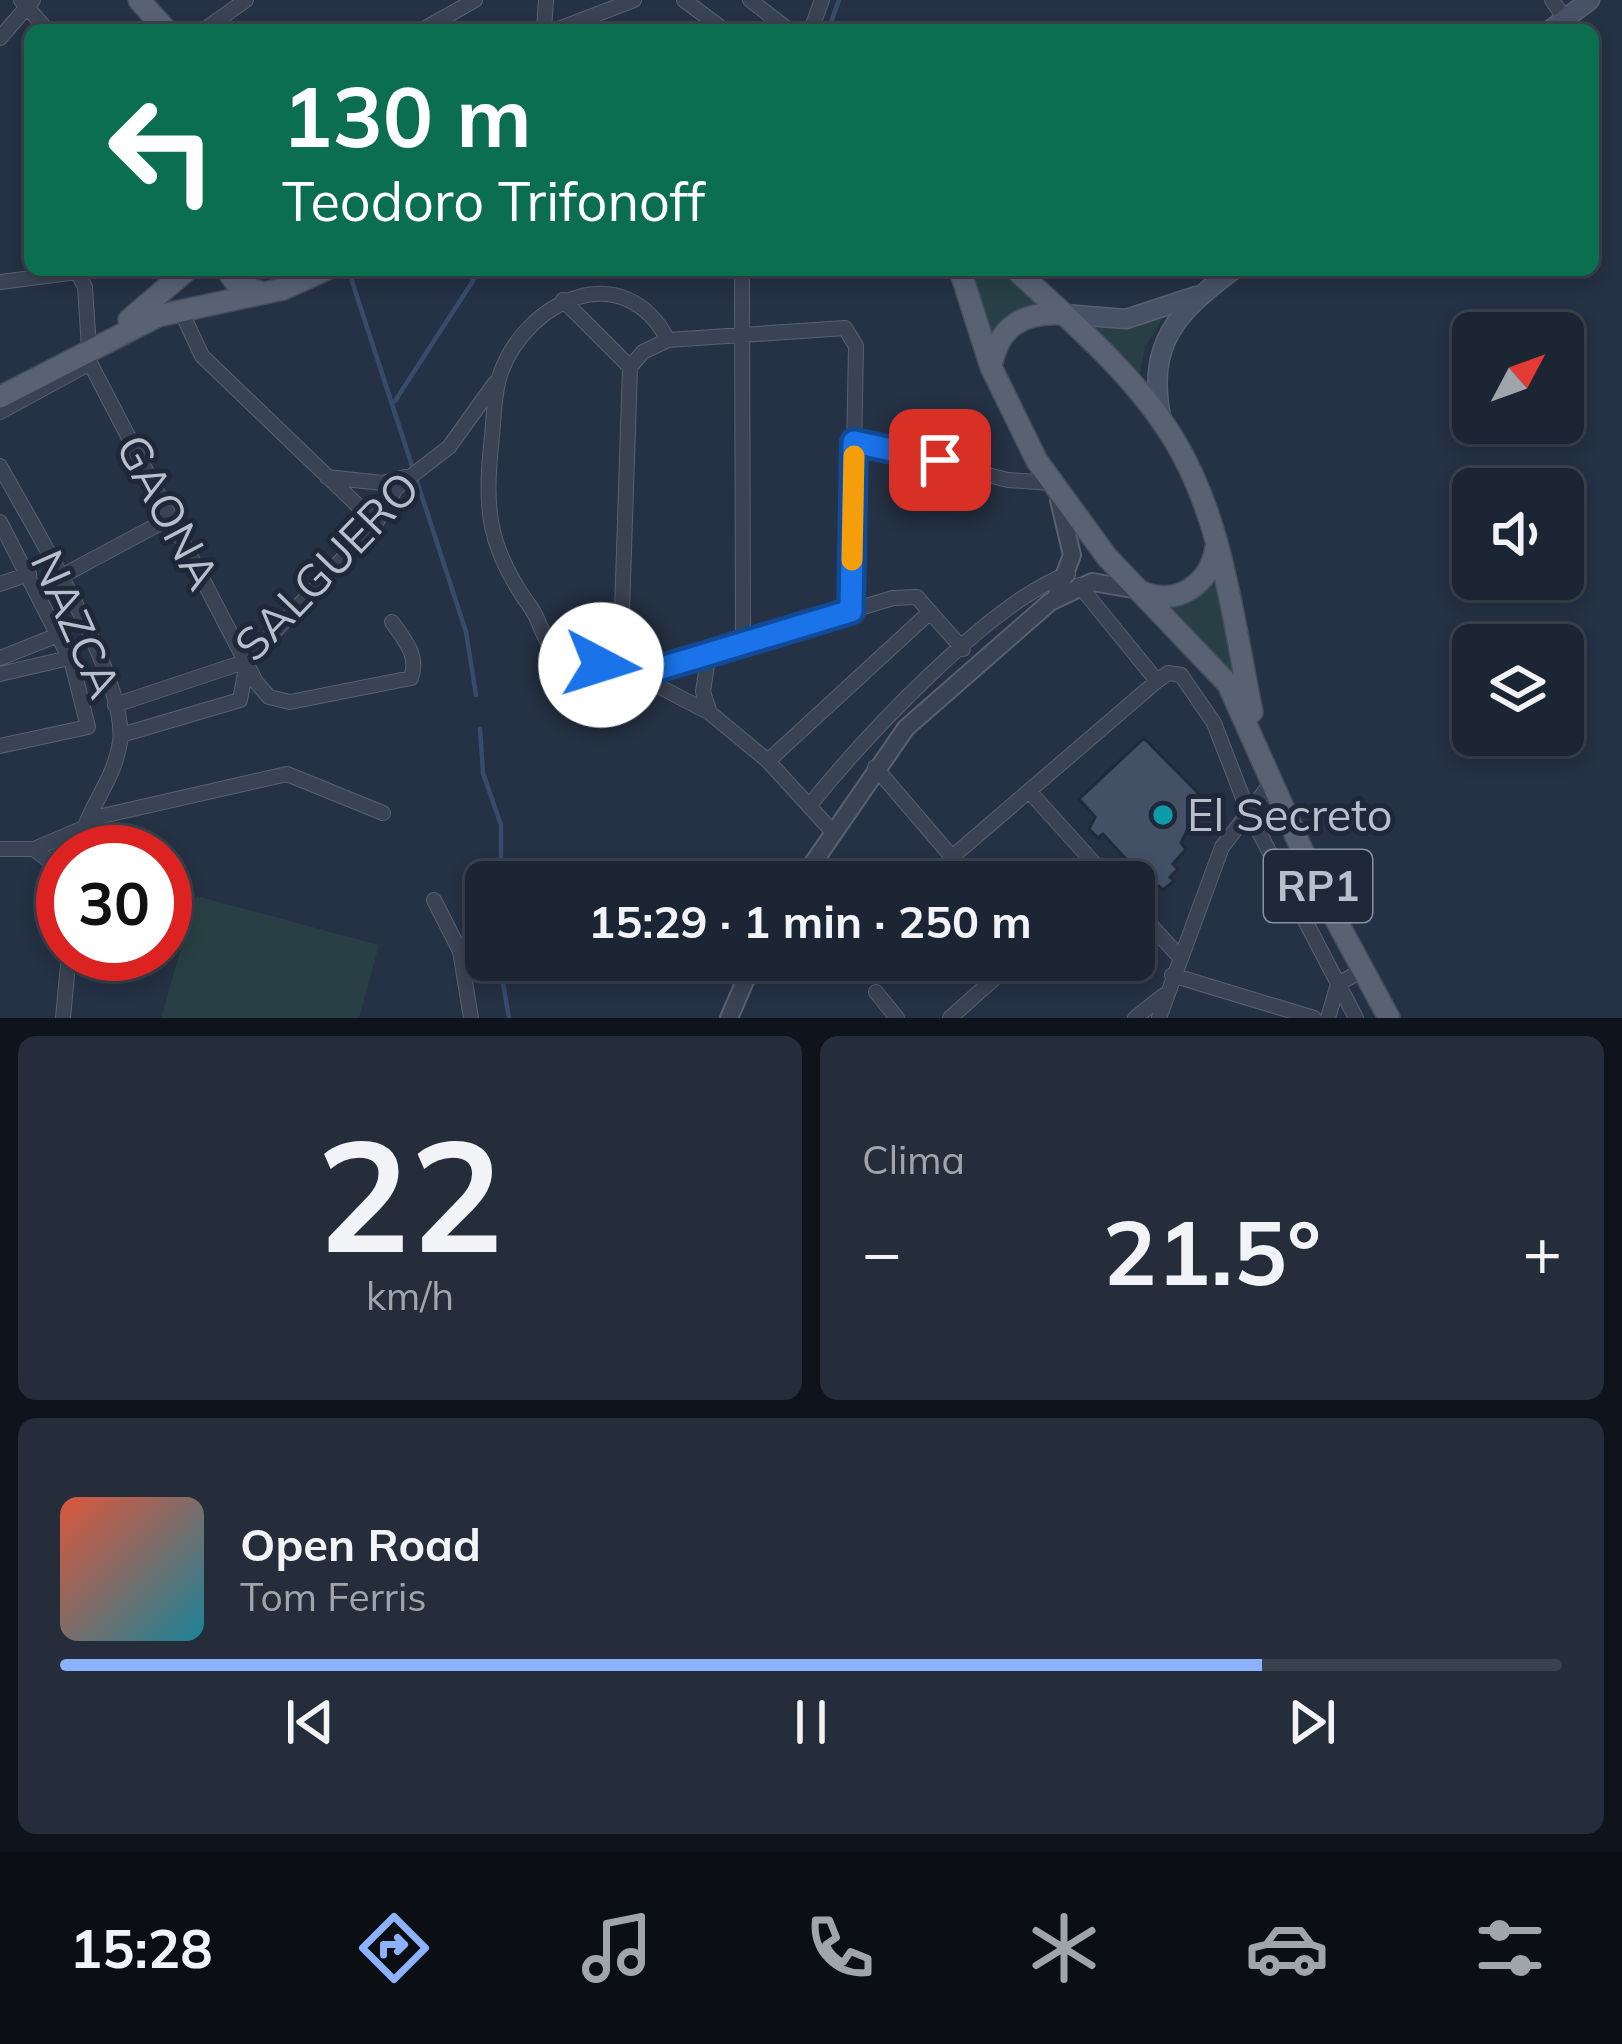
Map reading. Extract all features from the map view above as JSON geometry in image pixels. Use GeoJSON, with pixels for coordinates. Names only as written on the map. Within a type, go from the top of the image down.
{"type":"FeatureCollection","features":[{"type":"Feature","properties":{"kind":"main road"},"geometry":{"type":"LineString","coordinates":[[139,0],[161,24]]}},
{"type":"Feature","properties":{"kind":"main road"},"geometry":{"type":"LineString","coordinates":[[1558,24],[1590,0]]}},
{"type":"Feature","properties":{"kind":"main road"},"geometry":{"type":"LineString","coordinates":[[0,397],[89,355],[180,276]]}},
{"type":"Feature","properties":{"kind":"main road"},"geometry":{"type":"LineString","coordinates":[[231,276],[236,283],[262,293]]}},
{"type":"Feature","properties":{"kind":"main road"},"geometry":{"type":"LineString","coordinates":[[110,336],[180,309],[262,293],[309,276]]}},
{"type":"Feature","properties":{"kind":"main road"},"geometry":{"type":"LineString","coordinates":[[962,276],[991,367],[1051,483],[1139,591],[1223,676],[1259,748]]}},
{"type":"Feature","properties":{"kind":"main road","name":"RP1"},"geometry":{"type":"LineString","coordinates":[[1022,276],[1162,422],[1199,491],[1259,748],[1389,1018]]}},
{"type":"Feature","properties":{"kind":"main road"},"geometry":{"type":"LineString","coordinates":[[1162,422],[1156,374],[1161,349],[1201,294],[1225,276]]}},
{"type":"Feature","properties":{"kind":"main road"},"geometry":{"type":"LineString","coordinates":[[991,367],[995,347],[1010,326],[1033,314],[1126,319],[1201,294]]}},
{"type":"Feature","properties":{"kind":"main road"},"geometry":{"type":"LineString","coordinates":[[1139,591],[1164,597],[1186,592],[1204,578],[1216,548]]}},
{"type":"Feature","properties":{"kind":"street"},"geometry":{"type":"LineString","coordinates":[[212,24],[246,0]]}},
{"type":"Feature","properties":{"kind":"street"},"geometry":{"type":"LineString","coordinates":[[433,24],[475,0]]}},
{"type":"Feature","properties":{"kind":"street"},"geometry":{"type":"LineString","coordinates":[[572,24],[634,0]]}},
{"type":"Feature","properties":{"kind":"street"},"geometry":{"type":"LineString","coordinates":[[684,0],[716,24]]}},
{"type":"Feature","properties":{"kind":"street"},"geometry":{"type":"LineString","coordinates":[[750,0],[781,24]]}},
{"type":"Feature","properties":{"kind":"street"},"geometry":{"type":"LineString","coordinates":[[1552,0],[1558,24]]}},
{"type":"Feature","properties":{"kind":"street"},"geometry":{"type":"LineString","coordinates":[[0,38],[27,2]]}},
{"type":"Feature","properties":{"kind":"street"},"geometry":{"type":"LineString","coordinates":[[0,282],[46,276]]}},
{"type":"Feature","properties":{"kind":"street"},"geometry":{"type":"LineString","coordinates":[[0,412],[89,355],[86,287],[79,276]]}},
{"type":"Feature","properties":{"kind":"street"},"geometry":{"type":"LineString","coordinates":[[742,276],[743,647]]}},
{"type":"Feature","properties":{"kind":"street"},"geometry":{"type":"LineString","coordinates":[[630,367],[563,300],[592,292],[613,294],[655,321],[668,340]]}},
{"type":"Feature","properties":{"kind":"street","name":"SALGUERO"},"geometry":{"type":"LineString","coordinates":[[115,705],[247,661],[376,523],[410,476],[471,422],[526,334],[563,300]]}},
{"type":"Feature","properties":{"kind":"street"},"geometry":{"type":"LineString","coordinates":[[180,309],[202,356],[376,523]]}},
{"type":"Feature","properties":{"kind":"street"},"geometry":{"type":"LineString","coordinates":[[633,672],[622,642],[630,367],[643,352],[668,340],[845,328],[856,346],[851,611]]}},
{"type":"Feature","properties":{"kind":"street","name":"GAONA"},"geometry":{"type":"LineString","coordinates":[[89,355],[170,518],[269,697],[290,702],[402,684],[412,678],[416,664],[392,622]]}},
{"type":"Feature","properties":{"kind":"street"},"geometry":{"type":"LineString","coordinates":[[500,373],[486,512],[510,579],[536,614],[550,646],[574,662],[633,672],[710,713],[768,760],[832,831]]}},
{"type":"Feature","properties":{"kind":"street"},"geometry":{"type":"LineString","coordinates":[[854,442],[1008,480],[1051,483],[1069,528],[1073,580],[1162,677]]}},
{"type":"Feature","properties":{"kind":"street","name":"NAZCA"},"geometry":{"type":"LineString","coordinates":[[0,466],[93,643],[115,705],[121,735],[109,785],[85,824]]}},
{"type":"Feature","properties":{"kind":"street"},"geometry":{"type":"LineString","coordinates":[[327,476],[382,483],[410,476]]}},
{"type":"Feature","properties":{"kind":"street"},"geometry":{"type":"LineString","coordinates":[[60,577],[170,518]]}},
{"type":"Feature","properties":{"kind":"street"},"geometry":{"type":"LineString","coordinates":[[0,522],[69,658],[88,727],[0,746]]}},
{"type":"Feature","properties":{"kind":"street"},"geometry":{"type":"LineString","coordinates":[[0,559],[16,550]]}},
{"type":"Feature","properties":{"kind":"street"},"geometry":{"type":"LineString","coordinates":[[0,584],[29,574]]}},
{"type":"Feature","properties":{"kind":"street"},"geometry":{"type":"LineString","coordinates":[[813,861],[905,728],[1073,580]]}},
{"type":"Feature","properties":{"kind":"street"},"geometry":{"type":"LineString","coordinates":[[809,806],[863,742],[1021,598],[1073,580],[1139,591]]}},
{"type":"Feature","properties":{"kind":"street"},"geometry":{"type":"LineString","coordinates":[[633,672],[708,658],[893,598],[917,598],[963,649]]}},
{"type":"Feature","properties":{"kind":"street"},"geometry":{"type":"LineString","coordinates":[[768,760],[930,612]]}},
{"type":"Feature","properties":{"kind":"street"},"geometry":{"type":"LineString","coordinates":[[0,658],[58,635]]}},
{"type":"Feature","properties":{"kind":"street"},"geometry":{"type":"LineString","coordinates":[[0,674],[69,658]]}},
{"type":"Feature","properties":{"kind":"street"},"geometry":{"type":"LineString","coordinates":[[708,658],[703,692],[710,713]]}},
{"type":"Feature","properties":{"kind":"street","name":"SALGUERO"},"geometry":{"type":"LineString","coordinates":[[121,735],[240,700],[247,661]]}},
{"type":"Feature","properties":{"kind":"street"},"geometry":{"type":"LineString","coordinates":[[875,767],[952,857],[1162,677],[1181,675],[1202,702],[1248,811],[1356,1018]]}},
{"type":"Feature","properties":{"kind":"street"},"geometry":{"type":"LineString","coordinates":[[1,852],[34,849],[85,824],[286,775],[383,813]]}},
{"type":"Feature","properties":{"kind":"street"},"geometry":{"type":"LineString","coordinates":[[1159,1018],[1178,955],[1222,847],[1272,782]]}},
{"type":"Feature","properties":{"kind":"street"},"geometry":{"type":"LineString","coordinates":[[1029,791],[1090,861]]}},
{"type":"Feature","properties":{"kind":"street"},"geometry":{"type":"LineString","coordinates":[[434,900],[460,951],[471,1018]]}},
{"type":"Feature","properties":{"kind":"street"},"geometry":{"type":"LineString","coordinates":[[1155,930],[1178,955]]}},
{"type":"Feature","properties":{"kind":"street"},"geometry":{"type":"LineString","coordinates":[[1328,1018],[1338,984],[1363,970]]}},
{"type":"Feature","properties":{"kind":"street"},"geometry":{"type":"LineString","coordinates":[[1172,975],[1314,1018]]}},
{"type":"Feature","properties":{"kind":"street"},"geometry":{"type":"LineString","coordinates":[[63,1018],[66,981]]}},
{"type":"Feature","properties":{"kind":"street"},"geometry":{"type":"LineString","coordinates":[[729,1018],[745,981]]}},
{"type":"Feature","properties":{"kind":"street"},"geometry":{"type":"LineString","coordinates":[[950,1018],[992,981]]}},
{"type":"Feature","properties":{"kind":"street"},"geometry":{"type":"LineString","coordinates":[[876,992],[897,1018]]}},
{"type":"Feature","properties":{"kind":"street"},"geometry":{"type":"LineString","coordinates":[[1135,1018],[1166,993]]}},
{"type":"Feature","properties":{"kind":"green space"},"geometry":{"type":"Polygon","coordinates":[[[969,276],[1012,276],[1041,304],[1007,315],[987,336],[969,276]]]}},
{"type":"Feature","properties":{"kind":"green space"},"geometry":{"type":"Polygon","coordinates":[[[1163,318],[1145,347],[1139,378],[1081,321],[1137,324],[1163,318]]]}},
{"type":"Feature","properties":{"kind":"green space"},"geometry":{"type":"Polygon","coordinates":[[[1213,567],[1242,696],[1163,606],[1213,567]]]}},
{"type":"Feature","properties":{"kind":"green space"},"geometry":{"type":"Polygon","coordinates":[[[196,896],[379,945],[359,1018],[161,1018],[172,981],[192,981],[196,896]]]}},
{"type":"Feature","properties":{"kind":"building","name":"El Secreto"},"geometry":{"type":"Polygon","coordinates":[[[1144,738],[1200,795],[1191,803],[1197,810],[1181,843],[1186,849],[1173,864],[1178,869],[1170,877],[1174,881],[1163,890],[1155,889],[1155,861],[1128,861],[1103,834],[1098,838],[1089,829],[1095,817],[1079,799],[1144,738]]]}},
{"type":"Feature","properties":{"kind":"waterway"},"geometry":{"type":"LineString","coordinates":[[830,24],[839,0]]}},
{"type":"Feature","properties":{"kind":"waterway"},"geometry":{"type":"LineString","coordinates":[[395,401],[476,276]]}},
{"type":"Feature","properties":{"kind":"waterway"},"geometry":{"type":"LineString","coordinates":[[352,281],[466,632],[476,695]]}},
{"type":"Feature","properties":{"kind":"waterway"},"geometry":{"type":"LineString","coordinates":[[480,729],[483,773],[501,825],[501,861]]}},
{"type":"Feature","properties":{"kind":"waterway"},"geometry":{"type":"LineString","coordinates":[[503,981],[509,1018]]}},
{"type":"Feature","properties":{"kind":"slow traffic"},"geometry":{"type":"LineString","coordinates":[[852,560],[854,456]]}},
{"type":"Feature","properties":{"kind":"place","name":"El Secreto"},"geometry":{"type":"Point","coordinates":[1163,815]}},
{"type":"Feature","properties":{"kind":"route"},"geometry":{"type":"LineString","coordinates":[[601,665],[628,668],[638,675],[708,658],[851,611],[854,442],[940,460]]}}]}
